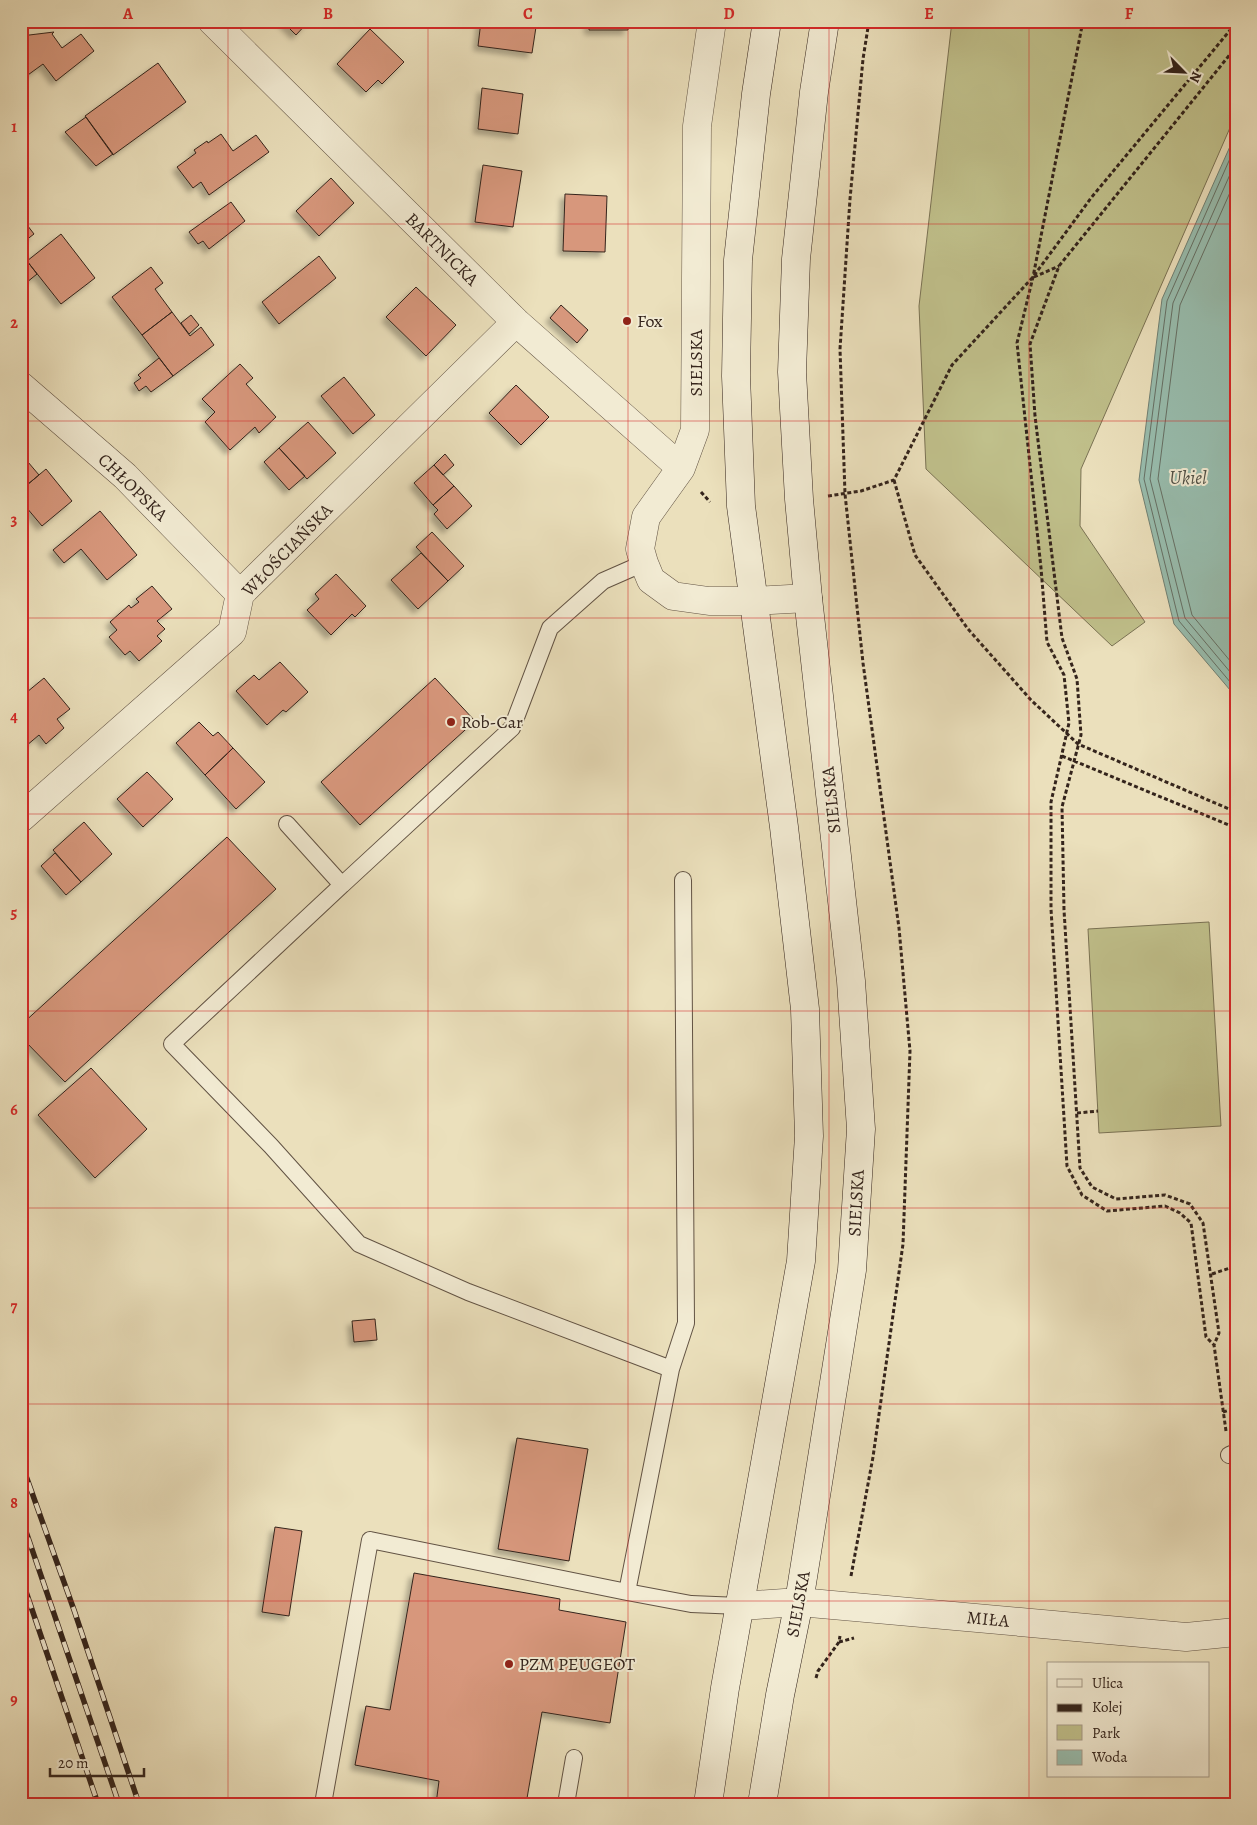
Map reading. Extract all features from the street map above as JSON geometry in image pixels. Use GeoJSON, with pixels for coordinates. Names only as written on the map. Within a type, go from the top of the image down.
{"type":"FeatureCollection","features":[{"type":"Feature","properties":{"kind":"main road","name":"BARTNICKA"},"geometry":{"type":"LineString","coordinates":[[212,21],[516,322],[681,468]]}},
{"type":"Feature","properties":{"kind":"main road","name":"SIELSKA"},"geometry":{"type":"LineString","coordinates":[[712,21],[696,126],[695,430],[681,468],[646,517],[640,549],[652,580],[673,596],[709,601],[808,598]]}},
{"type":"Feature","properties":{"kind":"main road"},"geometry":{"type":"LineString","coordinates":[[708,1804],[725,1688],[801,1261],[809,1136],[805,1009],[741,506],[736,376],[738,260],[756,94],[767,21]]}},
{"type":"Feature","properties":{"kind":"main road","name":"SIELSKA"},"geometry":{"type":"LineString","coordinates":[[762,1804],[780,1695],[799,1602],[852,1270],[861,1129],[851,981],[808,598],[799,499],[792,363],[796,259],[814,92],[825,21]]}},
{"type":"Feature","properties":{"kind":"main road","name":"WŁOŚCIAŃSKA"},"geometry":{"type":"LineString","coordinates":[[21,818],[232,632],[240,594],[516,322]]}},
{"type":"Feature","properties":{"kind":"main road","name":"CHŁOPSKA"},"geometry":{"type":"LineString","coordinates":[[21,386],[125,476],[240,594]]}},
{"type":"Feature","properties":{"kind":"main road","name":"MIŁA"},"geometry":{"type":"LineString","coordinates":[[740,1606],[799,1602],[1186,1637],[1236,1632]]}},
{"type":"Feature","properties":{"kind":"lane"},"geometry":{"type":"LineString","coordinates":[[644,563],[603,580],[550,628],[512,728],[172,1044],[271,1146],[360,1244],[468,1292],[670,1369]]}},
{"type":"Feature","properties":{"kind":"lane"},"geometry":{"type":"LineString","coordinates":[[287,824],[342,885]]}},
{"type":"Feature","properties":{"kind":"lane"},"geometry":{"type":"LineString","coordinates":[[627,1592],[670,1369],[686,1323],[683,880]]}},
{"type":"Feature","properties":{"kind":"lane"},"geometry":{"type":"LineString","coordinates":[[323,1804],[370,1540],[691,1604],[740,1606]]}},
{"type":"Feature","properties":{"kind":"lane"},"geometry":{"type":"LineString","coordinates":[[566,1804],[574,1758]]}},
{"type":"Feature","properties":{"kind":"path"},"geometry":{"type":"LineString","coordinates":[[816,1680],[818,1670],[839,1642],[873,1458],[903,1244],[910,1051],[900,928],[863,664],[845,494],[840,349],[850,199],[869,21]]}},
{"type":"Feature","properties":{"kind":"path"},"geometry":{"type":"LineString","coordinates":[[1083,21],[1033,277],[1017,343],[1047,642],[1064,675],[1069,723],[1051,802],[1051,910],[1067,1166],[1082,1195],[1108,1211],[1165,1206],[1180,1213],[1191,1223],[1206,1337],[1214,1345],[1219,1333],[1212,1274],[1203,1223],[1190,1204],[1164,1195],[1116,1199],[1092,1187],[1080,1168],[1064,910],[1062,807],[1081,735],[1077,679],[1062,638],[1035,416],[1030,344],[1059,266],[1236,48]]}},
{"type":"Feature","properties":{"kind":"path"},"geometry":{"type":"LineString","coordinates":[[1236,23],[1091,198],[1033,277],[952,365],[894,480],[915,555],[968,629],[1031,700],[1066,735],[1078,744],[1236,812]]}},
{"type":"Feature","properties":{"kind":"path"},"geometry":{"type":"LineString","coordinates":[[1033,277],[1059,266]]}},
{"type":"Feature","properties":{"kind":"path"},"geometry":{"type":"LineString","coordinates":[[845,494],[894,480]]}},
{"type":"Feature","properties":{"kind":"path"},"geometry":{"type":"LineString","coordinates":[[1062,756],[1236,828]]}},
{"type":"Feature","properties":{"kind":"path"},"geometry":{"type":"LineString","coordinates":[[1077,1113],[1098,1111]]}},
{"type":"Feature","properties":{"kind":"path"},"geometry":{"type":"LineString","coordinates":[[1212,1274],[1236,1266]]}},
{"type":"Feature","properties":{"kind":"path"},"geometry":{"type":"LineString","coordinates":[[1223,1412],[1236,1408]]}},
{"type":"Feature","properties":{"kind":"path"},"geometry":{"type":"LineString","coordinates":[[839,1642],[859,1638]]}},
{"type":"Feature","properties":{"kind":"green space"},"geometry":{"type":"Polygon","coordinates":[[[952,21],[1236,21],[1236,114],[1081,469],[1080,526],[1145,622],[1112,646],[926,469],[919,306],[952,21]]]}},
{"type":"Feature","properties":{"kind":"green space"},"geometry":{"type":"Polygon","coordinates":[[[1209,922],[1221,1126],[1099,1133],[1088,929],[1209,922]]]}},
{"type":"Feature","properties":{"kind":"water","name":"Ukiel"},"geometry":{"type":"Polygon","coordinates":[[[1236,133],[1236,697],[1174,624],[1139,480],[1162,299],[1236,133]]]}},
{"type":"Feature","properties":{"kind":"building"},"geometry":{"type":"Polygon","coordinates":[[[282,21],[309,21],[296,35],[282,21]]]}},
{"type":"Feature","properties":{"kind":"building"},"geometry":{"type":"Polygon","coordinates":[[[481,21],[526,21],[525,25],[536,27],[532,53],[478,46],[481,21]]]}},
{"type":"Feature","properties":{"kind":"building"},"geometry":{"type":"Polygon","coordinates":[[[589,21],[628,21],[628,30],[589,30],[589,21]]]}},
{"type":"Feature","properties":{"kind":"building"},"geometry":{"type":"Polygon","coordinates":[[[370,29],[404,62],[382,84],[378,80],[366,92],[337,64],[370,29]]]}},
{"type":"Feature","properties":{"kind":"building"},"geometry":{"type":"Polygon","coordinates":[[[54,32],[52,34],[62,48],[81,34],[94,51],[56,81],[43,64],[21,80],[21,36],[54,32]]]}},
{"type":"Feature","properties":{"kind":"building"},"geometry":{"type":"Polygon","coordinates":[[[158,63],[186,102],[113,155],[85,116],[158,63]]]}},
{"type":"Feature","properties":{"kind":"building"},"geometry":{"type":"Polygon","coordinates":[[[482,88],[523,94],[518,134],[478,129],[482,88]]]}},
{"type":"Feature","properties":{"kind":"building"},"geometry":{"type":"Polygon","coordinates":[[[86,117],[113,154],[96,166],[65,132],[86,117]]]}},
{"type":"Feature","properties":{"kind":"building"},"geometry":{"type":"Polygon","coordinates":[[[221,134],[233,151],[256,135],[269,152],[209,195],[201,182],[193,188],[177,167],[196,153],[194,150],[221,134]]]}},
{"type":"Feature","properties":{"kind":"building"},"geometry":{"type":"Polygon","coordinates":[[[483,165],[522,171],[513,227],[475,222],[483,165]]]}},
{"type":"Feature","properties":{"kind":"building"},"geometry":{"type":"Polygon","coordinates":[[[331,178],[354,203],[319,236],[296,211],[331,178]]]}},
{"type":"Feature","properties":{"kind":"building"},"geometry":{"type":"Polygon","coordinates":[[[565,194],[607,196],[605,252],[563,251],[565,194]]]}},
{"type":"Feature","properties":{"kind":"building"},"geometry":{"type":"Polygon","coordinates":[[[231,202],[245,221],[209,249],[203,241],[198,244],[189,232],[231,202]]]}},
{"type":"Feature","properties":{"kind":"building"},"geometry":{"type":"Polygon","coordinates":[[[21,217],[34,234],[21,244],[21,217]]]}},
{"type":"Feature","properties":{"kind":"building"},"geometry":{"type":"Polygon","coordinates":[[[61,234],[95,278],[61,304],[27,261],[61,234]]]}},
{"type":"Feature","properties":{"kind":"building"},"geometry":{"type":"Polygon","coordinates":[[[319,256],[336,278],[279,324],[262,302],[319,256]]]}},
{"type":"Feature","properties":{"kind":"building"},"geometry":{"type":"Polygon","coordinates":[[[27,261],[37,274],[21,287],[21,265],[27,261]]]}},
{"type":"Feature","properties":{"kind":"building"},"geometry":{"type":"Polygon","coordinates":[[[151,267],[163,283],[155,289],[172,312],[142,335],[112,297],[151,267]]]}},
{"type":"Feature","properties":{"kind":"building"},"geometry":{"type":"Polygon","coordinates":[[[416,287],[456,325],[426,356],[386,317],[416,287]]]}},
{"type":"Feature","properties":{"kind":"building"},"geometry":{"type":"Polygon","coordinates":[[[561,305],[588,330],[577,343],[550,318],[561,305]]]}},
{"type":"Feature","properties":{"kind":"building"},"geometry":{"type":"Polygon","coordinates":[[[172,312],[190,336],[201,327],[214,345],[173,376],[142,335],[172,312]]]}},
{"type":"Feature","properties":{"kind":"building"},"geometry":{"type":"Polygon","coordinates":[[[191,315],[199,325],[189,334],[181,323],[191,315]]]}},
{"type":"Feature","properties":{"kind":"building"},"geometry":{"type":"Polygon","coordinates":[[[159,358],[173,376],[151,392],[146,386],[139,391],[134,383],[141,378],[138,375],[159,358]]]}},
{"type":"Feature","properties":{"kind":"building"},"geometry":{"type":"Polygon","coordinates":[[[240,364],[253,378],[246,384],[276,417],[259,433],[255,427],[230,450],[205,422],[215,412],[202,399],[240,364]]]}},
{"type":"Feature","properties":{"kind":"building"},"geometry":{"type":"Polygon","coordinates":[[[344,377],[375,415],[353,434],[321,396],[344,377]]]}},
{"type":"Feature","properties":{"kind":"building"},"geometry":{"type":"Polygon","coordinates":[[[516,385],[549,417],[521,445],[489,413],[516,385]]]}},
{"type":"Feature","properties":{"kind":"building"},"geometry":{"type":"Polygon","coordinates":[[[308,422],[336,453],[307,479],[279,448],[308,422]]]}},
{"type":"Feature","properties":{"kind":"building"},"geometry":{"type":"Polygon","coordinates":[[[279,448],[305,476],[289,490],[264,462],[279,448]]]}},
{"type":"Feature","properties":{"kind":"building"},"geometry":{"type":"Polygon","coordinates":[[[445,454],[454,465],[443,475],[434,465],[445,454]]]}},
{"type":"Feature","properties":{"kind":"building"},"geometry":{"type":"Polygon","coordinates":[[[28,462],[39,475],[21,490],[21,468],[28,462]]]}},
{"type":"Feature","properties":{"kind":"building"},"geometry":{"type":"Polygon","coordinates":[[[434,465],[454,486],[433,505],[414,483],[434,465]]]}},
{"type":"Feature","properties":{"kind":"building"},"geometry":{"type":"Polygon","coordinates":[[[46,469],[72,501],[42,526],[21,501],[21,490],[46,469]]]}},
{"type":"Feature","properties":{"kind":"building"},"geometry":{"type":"Polygon","coordinates":[[[454,486],[472,506],[447,529],[434,514],[438,510],[433,505],[454,486]]]}},
{"type":"Feature","properties":{"kind":"building"},"geometry":{"type":"Polygon","coordinates":[[[100,511],[137,555],[107,580],[81,549],[64,563],[53,550],[100,511]]]}},
{"type":"Feature","properties":{"kind":"building"},"geometry":{"type":"Polygon","coordinates":[[[432,532],[464,566],[448,581],[416,547],[432,532]]]}},
{"type":"Feature","properties":{"kind":"building"},"geometry":{"type":"Polygon","coordinates":[[[421,553],[448,581],[418,609],[391,580],[421,553]]]}},
{"type":"Feature","properties":{"kind":"building"},"geometry":{"type":"Polygon","coordinates":[[[336,574],[366,606],[355,617],[352,614],[331,635],[307,610],[319,599],[315,594],[336,574]]]}},
{"type":"Feature","properties":{"kind":"building"},"geometry":{"type":"Polygon","coordinates":[[[152,586],[172,609],[157,621],[165,629],[157,636],[162,641],[139,661],[130,651],[125,655],[109,637],[117,630],[110,622],[129,605],[131,608],[139,602],[136,599],[152,586]]]}},
{"type":"Feature","properties":{"kind":"building"},"geometry":{"type":"Polygon","coordinates":[[[280,662],[308,692],[286,712],[283,710],[267,725],[236,691],[254,675],[259,680],[280,662]]]}},
{"type":"Feature","properties":{"kind":"building"},"geometry":{"type":"Polygon","coordinates":[[[44,678],[70,709],[57,719],[64,728],[46,744],[39,735],[26,746],[21,740],[21,697],[44,678]]]}},
{"type":"Feature","properties":{"kind":"building"},"geometry":{"type":"Polygon","coordinates":[[[435,678],[475,721],[360,825],[321,782],[435,678]]]}},
{"type":"Feature","properties":{"kind":"building"},"geometry":{"type":"Polygon","coordinates":[[[199,722],[213,736],[218,732],[233,748],[205,775],[176,743],[199,722]]]}},
{"type":"Feature","properties":{"kind":"building"},"geometry":{"type":"Polygon","coordinates":[[[233,748],[265,782],[236,809],[205,775],[233,748]]]}},
{"type":"Feature","properties":{"kind":"building"},"geometry":{"type":"Polygon","coordinates":[[[147,772],[173,799],[143,827],[117,799],[147,772]]]}},
{"type":"Feature","properties":{"kind":"building"},"geometry":{"type":"Polygon","coordinates":[[[84,822],[112,854],[81,882],[53,850],[84,822]]]}},
{"type":"Feature","properties":{"kind":"building"},"geometry":{"type":"Polygon","coordinates":[[[227,837],[276,889],[65,1082],[21,1037],[21,1025],[227,837]]]}},
{"type":"Feature","properties":{"kind":"building"},"geometry":{"type":"Polygon","coordinates":[[[55,853],[81,882],[66,895],[41,866],[55,853]]]}},
{"type":"Feature","properties":{"kind":"building"},"geometry":{"type":"Polygon","coordinates":[[[91,1068],[147,1129],[95,1178],[38,1115],[91,1068]]]}},
{"type":"Feature","properties":{"kind":"building"},"geometry":{"type":"Polygon","coordinates":[[[375,1319],[377,1340],[354,1342],[352,1321],[375,1319]]]}},
{"type":"Feature","properties":{"kind":"building"},"geometry":{"type":"Polygon","coordinates":[[[517,1438],[588,1449],[569,1561],[498,1549],[517,1438]]]}},
{"type":"Feature","properties":{"kind":"building"},"geometry":{"type":"Polygon","coordinates":[[[275,1527],[302,1531],[289,1616],[262,1612],[275,1527]]]}},
{"type":"Feature","properties":{"kind":"building","name":"PZM PEUGEOT"},"geometry":{"type":"Polygon","coordinates":[[[414,1573],[560,1599],[559,1610],[626,1622],[610,1723],[542,1712],[526,1804],[436,1804],[439,1781],[355,1765],[366,1706],[390,1710],[414,1573]]]}},
{"type":"Feature","properties":{"kind":"railway"},"geometry":{"type":"LineString","coordinates":[[21,1462],[74,1610],[139,1804]]}},
{"type":"Feature","properties":{"kind":"railway"},"geometry":{"type":"LineString","coordinates":[[21,1517],[119,1804]]}},
{"type":"Feature","properties":{"kind":"railway"},"geometry":{"type":"LineString","coordinates":[[21,1577],[98,1804]]}},
{"type":"Feature","properties":{"kind":"place","name":"Fox"},"geometry":{"type":"Point","coordinates":[627,321]}},
{"type":"Feature","properties":{"kind":"place","name":"Rob-Car"},"geometry":{"type":"Point","coordinates":[451,722]}},
{"type":"Feature","properties":{"kind":"place","name":"PZM PEUGEOT"},"geometry":{"type":"Point","coordinates":[509,1664]}}]}
